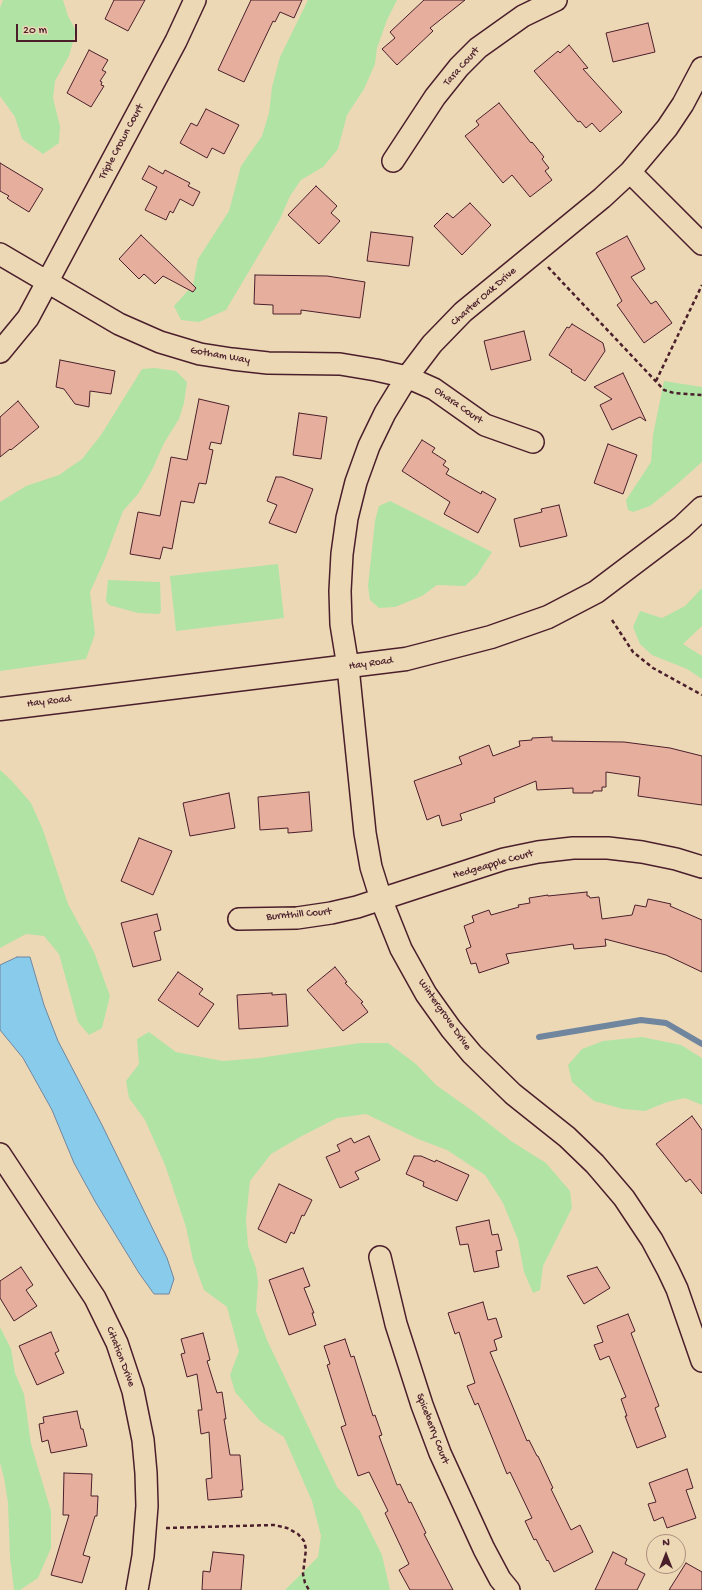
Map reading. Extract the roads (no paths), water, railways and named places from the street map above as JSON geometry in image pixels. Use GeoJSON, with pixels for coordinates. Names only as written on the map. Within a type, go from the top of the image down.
{"type":"FeatureCollection","features":[{"type":"Feature","properties":{"kind":"street","name":"Triple Crown Court"},"geometry":{"type":"LineString","coordinates":[[0,352],[28,318],[48,282],[176,41],[195,0]]}},
{"type":"Feature","properties":{"kind":"street","name":"Tara Court"},"geometry":{"type":"LineString","coordinates":[[393,161],[435,97],[459,67],[478,48],[523,16],[556,0]]}},
{"type":"Feature","properties":{"kind":"street","name":"Charter Oak Drive"},"geometry":{"type":"LineString","coordinates":[[348,667],[341,624],[340,592],[342,554],[347,518],[356,482],[369,446],[407,377],[432,344],[463,312],[602,198],[630,172],[667,128],[683,104],[702,68]]}},
{"type":"Feature","properties":{"kind":"street"},"geometry":{"type":"LineString","coordinates":[[630,172],[702,244]]}},
{"type":"Feature","properties":{"kind":"street","name":"Gotham Way"},"geometry":{"type":"LineString","coordinates":[[0,254],[119,324],[160,342],[200,354],[232,360],[268,363],[340,364],[407,377]]}},
{"type":"Feature","properties":{"kind":"street","name":"Ohara Court"},"geometry":{"type":"LineString","coordinates":[[407,377],[434,389],[485,425],[533,442]]}},
{"type":"Feature","properties":{"kind":"street","name":"Hay Road"},"geometry":{"type":"LineString","coordinates":[[0,708],[406,660],[491,638],[548,617],[596,592],[682,527],[702,508]]}},
{"type":"Feature","properties":{"kind":"street","name":"Wintergrove Drive"},"geometry":{"type":"LineString","coordinates":[[348,667],[365,833],[372,867],[381,899],[401,949],[426,994],[451,1030],[472,1054],[513,1094],[567,1137],[590,1159],[624,1198],[652,1240],[677,1288],[702,1361]]}},
{"type":"Feature","properties":{"kind":"street","name":"Hedgeapple Court"},"geometry":{"type":"LineString","coordinates":[[381,899],[504,859],[538,852],[573,848],[608,848],[642,852],[676,859],[702,867]]}},
{"type":"Feature","properties":{"kind":"street","name":"Burnthill Court"},"geometry":{"type":"LineString","coordinates":[[239,919],[297,918],[331,913],[381,899]]}},
{"type":"Feature","properties":{"kind":"street","name":"Citation Drive"},"geometry":{"type":"LineString","coordinates":[[0,1154],[95,1298],[117,1343],[133,1391],[143,1440],[147,1506],[144,1542],[136,1590]]}},
{"type":"Feature","properties":{"kind":"street","name":"Spiceberry Court"},"geometry":{"type":"LineString","coordinates":[[380,1257],[396,1324],[422,1405],[435,1439],[484,1549],[500,1579],[509,1590]]}},
{"type":"Feature","properties":{"kind":"water"},"geometry":{"type":"Polygon","coordinates":[[[17,957],[30,957],[44,1005],[58,1041],[102,1125],[167,1258],[174,1279],[169,1294],[154,1294],[139,1273],[96,1203],[74,1163],[52,1110],[23,1058],[0,1030],[0,965],[17,957]]]}},
{"type":"Feature","properties":{"kind":"waterway"},"geometry":{"type":"LineString","coordinates":[[539,1037],[641,1020],[666,1023],[702,1044]]}}]}
